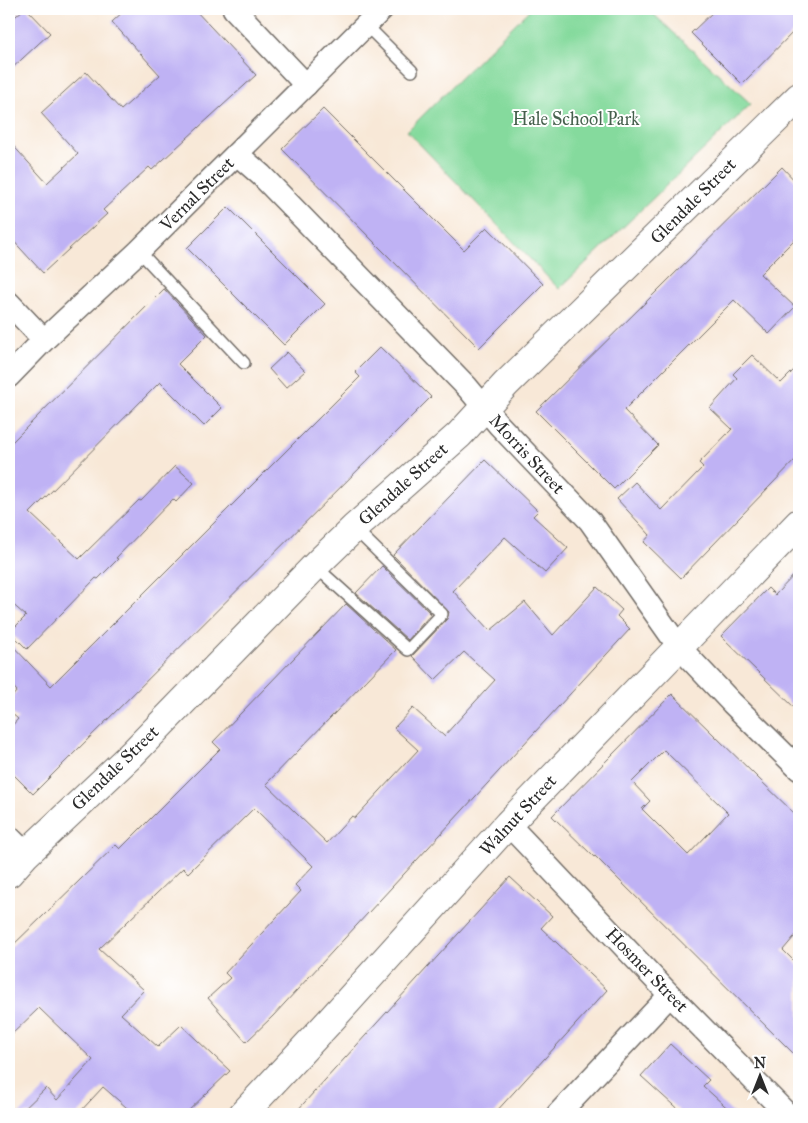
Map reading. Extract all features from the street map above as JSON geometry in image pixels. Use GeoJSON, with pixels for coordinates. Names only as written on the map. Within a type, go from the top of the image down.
{"type":"FeatureCollection","features":[{"type":"Feature","properties":{"kind":"street"},"geometry":{"type":"LineString","coordinates":[[234,9],[306,85]]}},
{"type":"Feature","properties":{"kind":"street","name":"Vernal Street"},"geometry":{"type":"LineString","coordinates":[[9,376],[44,340],[139,251],[382,9]]}},
{"type":"Feature","properties":{"kind":"street","name":"Glendale Street"},"geometry":{"type":"LineString","coordinates":[[14,855],[132,754],[315,566],[354,528],[459,434],[577,314],[799,97]]}},
{"type":"Feature","properties":{"kind":"street","name":"Morris Street"},"geometry":{"type":"LineString","coordinates":[[237,154],[274,189],[467,387],[484,408],[590,521],[679,646],[732,703],[799,769]]}},
{"type":"Feature","properties":{"kind":"street"},"geometry":{"type":"LineString","coordinates":[[9,303],[44,340]]}},
{"type":"Feature","properties":{"kind":"street","name":"Walnut Street"},"geometry":{"type":"LineString","coordinates":[[243,1114],[335,1016],[508,824],[799,522]]}},
{"type":"Feature","properties":{"kind":"street","name":"Hosmer Street"},"geometry":{"type":"LineString","coordinates":[[508,824],[670,995],[787,1114]]}},
{"type":"Feature","properties":{"kind":"street"},"geometry":{"type":"LineString","coordinates":[[558,1114],[670,995]]}},
{"type":"Feature","properties":{"kind":"lane"},"geometry":{"type":"LineString","coordinates":[[366,25],[412,71]]}},
{"type":"Feature","properties":{"kind":"lane"},"geometry":{"type":"LineString","coordinates":[[139,251],[244,363]]}},
{"type":"Feature","properties":{"kind":"lane"},"geometry":{"type":"LineString","coordinates":[[315,566],[408,650],[442,614],[354,528]]}},
{"type":"Feature","properties":{"kind":"green space","name":"Hale School Park"},"geometry":{"type":"Polygon","coordinates":[[[530,9],[648,9],[751,104],[559,289],[407,131],[530,9]]]}},
{"type":"Feature","properties":{"kind":"building"},"geometry":{"type":"Polygon","coordinates":[[[24,9],[27,9],[50,33],[9,71],[9,22],[24,9]]]}},
{"type":"Feature","properties":{"kind":"building"},"geometry":{"type":"Polygon","coordinates":[[[126,9],[194,9],[256,75],[152,170],[149,167],[103,210],[107,214],[43,273],[9,236],[9,141],[47,183],[78,154],[41,113],[86,72],[121,110],[160,75],[112,22],[126,9]]]}},
{"type":"Feature","properties":{"kind":"building"},"geometry":{"type":"Polygon","coordinates":[[[716,9],[793,9],[799,15],[799,26],[742,84],[691,33],[716,9]]]}},
{"type":"Feature","properties":{"kind":"building"},"geometry":{"type":"Polygon","coordinates":[[[323,109],[464,250],[487,227],[543,284],[479,348],[282,149],[323,109]]]}},
{"type":"Feature","properties":{"kind":"building"},"geometry":{"type":"Polygon","coordinates":[[[782,167],[799,185],[799,235],[760,274],[795,307],[769,334],[734,300],[624,410],[658,445],[614,489],[536,411],[782,167]]]}},
{"type":"Feature","properties":{"kind":"building"},"geometry":{"type":"Polygon","coordinates":[[[228,207],[325,304],[284,345],[187,248],[228,207]]]}},
{"type":"Feature","properties":{"kind":"building"},"geometry":{"type":"Polygon","coordinates":[[[164,289],[207,335],[178,364],[222,408],[204,426],[160,382],[30,513],[79,559],[175,466],[194,483],[176,502],[173,499],[116,558],[118,559],[98,579],[96,578],[27,649],[10,632],[26,616],[9,601],[9,445],[164,289]]]}},
{"type":"Feature","properties":{"kind":"building"},"geometry":{"type":"Polygon","coordinates":[[[380,347],[431,397],[33,794],[9,770],[9,729],[18,719],[9,711],[9,700],[17,691],[9,682],[9,642],[51,686],[360,377],[355,372],[380,347]]]}},
{"type":"Feature","properties":{"kind":"building"},"geometry":{"type":"Polygon","coordinates":[[[287,352],[305,371],[286,388],[269,369],[287,352]]]}},
{"type":"Feature","properties":{"kind":"building"},"geometry":{"type":"Polygon","coordinates":[[[752,355],[781,383],[799,365],[799,456],[681,578],[644,542],[650,535],[617,499],[635,482],[661,510],[703,467],[699,463],[732,429],[710,408],[737,378],[733,374],[752,355]]]}},
{"type":"Feature","properties":{"kind":"building"},"geometry":{"type":"Polygon","coordinates":[[[485,460],[538,511],[533,516],[568,548],[545,573],[505,537],[453,591],[490,631],[525,602],[553,635],[597,587],[622,610],[617,616],[630,629],[273,1016],[246,1042],[208,998],[230,978],[225,973],[301,891],[295,885],[313,866],[254,808],[188,873],[183,868],[99,949],[144,990],[121,1014],[158,1047],[181,1025],[230,1071],[185,1114],[134,1114],[103,1087],[78,1114],[19,1114],[46,1088],[57,1100],[93,1060],[39,1008],[9,1037],[9,949],[116,845],[120,849],[220,749],[213,742],[346,604],[396,650],[266,784],[327,843],[352,816],[355,818],[418,750],[394,728],[413,708],[444,736],[495,680],[464,652],[435,680],[412,656],[447,619],[449,612],[393,555],[485,460]]]}},
{"type":"Feature","properties":{"kind":"building"},"geometry":{"type":"Polygon","coordinates":[[[382,566],[431,614],[408,640],[356,593],[382,566]]]}},
{"type":"Feature","properties":{"kind":"building"},"geometry":{"type":"Polygon","coordinates":[[[799,570],[799,712],[721,636],[768,588],[775,595],[799,570]]]}},
{"type":"Feature","properties":{"kind":"building"},"geometry":{"type":"Polygon","coordinates":[[[672,694],[799,818],[799,931],[783,950],[799,966],[799,1059],[595,856],[552,816],[672,694]],[[664,750],[632,782],[650,801],[642,809],[688,855],[728,813],[664,750]]]}},
{"type":"Feature","properties":{"kind":"building"},"geometry":{"type":"Polygon","coordinates":[[[510,877],[552,916],[541,928],[607,990],[494,1114],[294,1114],[510,877]]]}},
{"type":"Feature","properties":{"kind":"building"},"geometry":{"type":"Polygon","coordinates":[[[670,1044],[709,1080],[703,1086],[734,1114],[683,1114],[641,1076],[670,1044]]]}}]}
